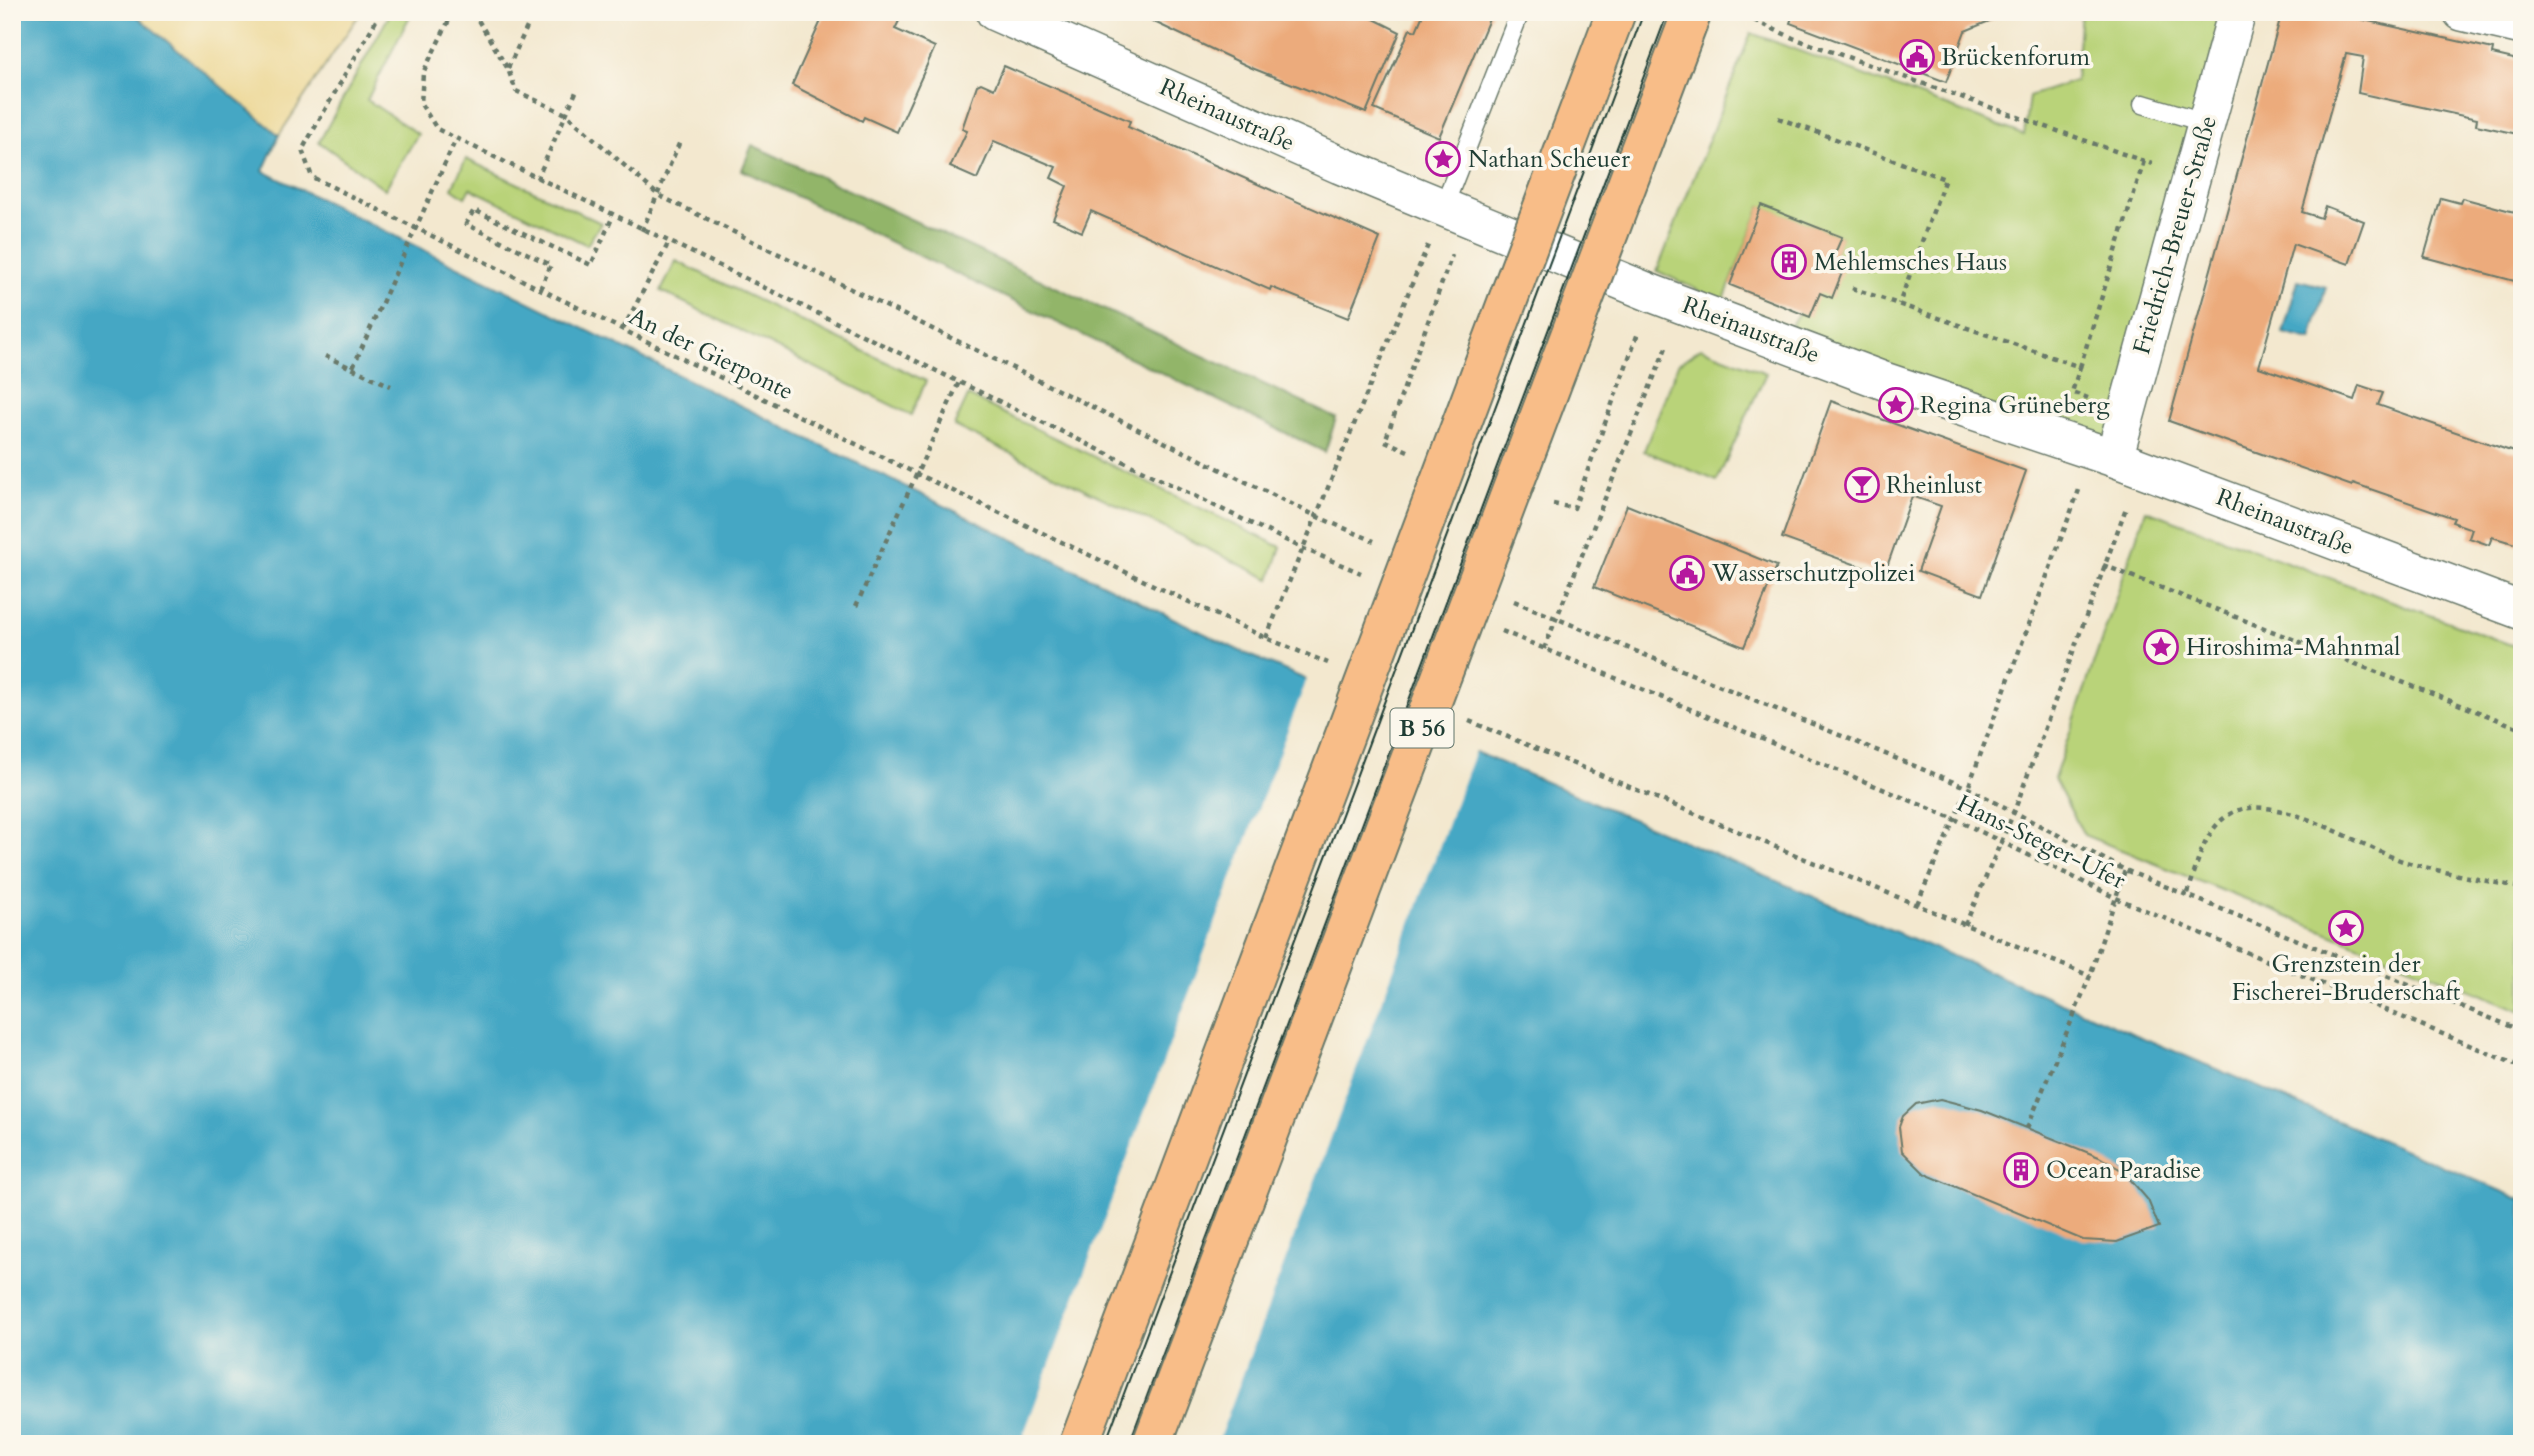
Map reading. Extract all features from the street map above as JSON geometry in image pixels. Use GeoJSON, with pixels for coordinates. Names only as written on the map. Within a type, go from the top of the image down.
{"type":"FeatureCollection","features":[{"type":"Feature","properties":{"kind":"main road","name":"B 56"},"geometry":{"type":"LineString","coordinates":[[1079,1444],[1616,12]]}},
{"type":"Feature","properties":{"kind":"main road","name":"B 56"},"geometry":{"type":"LineString","coordinates":[[1152,1444],[1692,12]]}},
{"type":"Feature","properties":{"kind":"street","name":"Rheinaustraße"},"geometry":{"type":"LineString","coordinates":[[995,12],[1443,208],[1684,304],[1884,381],[2114,458],[2522,611]]}},
{"type":"Feature","properties":{"kind":"street","name":"Friedrich-Breuer-Straße"},"geometry":{"type":"LineString","coordinates":[[2114,458],[2238,12]]}},
{"type":"Feature","properties":{"kind":"street"},"geometry":{"type":"LineString","coordinates":[[2462,12],[2522,26]]}},
{"type":"Feature","properties":{"kind":"lane"},"geometry":{"type":"LineString","coordinates":[[1443,208],[1520,12]]}},
{"type":"Feature","properties":{"kind":"lane"},"geometry":{"type":"LineString","coordinates":[[2143,104],[2207,123]]}},
{"type":"Feature","properties":{"kind":"path","name":"An der Gierponte"},"geometry":{"type":"LineString","coordinates":[[381,12],[302,150],[312,177],[919,475],[1266,638],[1330,664]]}},
{"type":"Feature","properties":{"kind":"path"},"geometry":{"type":"LineString","coordinates":[[453,12],[423,74],[421,104],[437,129],[668,244],[1304,549]]}},
{"type":"Feature","properties":{"kind":"path"},"geometry":{"type":"LineString","coordinates":[[473,12],[508,69],[516,91],[566,114],[658,195],[1318,517]]}},
{"type":"Feature","properties":{"kind":"path"},"geometry":{"type":"LineString","coordinates":[[508,69],[534,12]]}},
{"type":"Feature","properties":{"kind":"path"},"geometry":{"type":"LineString","coordinates":[[1736,12],[1793,38],[2109,149]]}},
{"type":"Feature","properties":{"kind":"path"},"geometry":{"type":"LineString","coordinates":[[537,179],[576,92]]}},
{"type":"Feature","properties":{"kind":"path"},"geometry":{"type":"LineString","coordinates":[[1778,118],[1945,179],[1899,304]]}},
{"type":"Feature","properties":{"kind":"path"},"geometry":{"type":"LineString","coordinates":[[353,367],[456,139]]}},
{"type":"Feature","properties":{"kind":"path"},"geometry":{"type":"LineString","coordinates":[[642,231],[681,139]]}},
{"type":"Feature","properties":{"kind":"path"},"geometry":{"type":"LineString","coordinates":[[2125,412],[2072,392],[2144,161]]}},
{"type":"Feature","properties":{"kind":"path"},"geometry":{"type":"LineString","coordinates":[[1266,638],[1443,208]]}},
{"type":"Feature","properties":{"kind":"path"},"geometry":{"type":"LineString","coordinates":[[540,289],[551,265],[466,224],[474,210],[591,265],[613,216]]}},
{"type":"Feature","properties":{"kind":"path"},"geometry":{"type":"LineString","coordinates":[[623,330],[668,244]]}},
{"type":"Feature","properties":{"kind":"path"},"geometry":{"type":"LineString","coordinates":[[1412,452],[1385,441],[1444,279]]}},
{"type":"Feature","properties":{"kind":"path"},"geometry":{"type":"LineString","coordinates":[[1852,288],[2080,367]]}},
{"type":"Feature","properties":{"kind":"path"},"geometry":{"type":"LineString","coordinates":[[1556,618],[1684,304]]}},
{"type":"Feature","properties":{"kind":"path"},"geometry":{"type":"LineString","coordinates":[[1545,502],[1574,508],[1630,355]]}},
{"type":"Feature","properties":{"kind":"path"},"geometry":{"type":"LineString","coordinates":[[325,356],[391,386]]}},
{"type":"Feature","properties":{"kind":"path"},"geometry":{"type":"LineString","coordinates":[[856,606],[919,475],[959,382]]}},
{"type":"Feature","properties":{"kind":"path","name":"Hans-Steger-Ufer"},"geometry":{"type":"LineString","coordinates":[[1968,788],[2077,492],[2114,458],[2126,508],[2014,812]]}},
{"type":"Feature","properties":{"kind":"path"},"geometry":{"type":"LineString","coordinates":[[2103,565],[2522,729]]}},
{"type":"Feature","properties":{"kind":"path","name":"Hans-Steger-Ufer"},"geometry":{"type":"LineString","coordinates":[[2522,1031],[2188,893],[2125,870],[1968,788],[1556,618],[1544,649],[1955,819],[2116,898],[2522,1067]]}},
{"type":"Feature","properties":{"kind":"path"},"geometry":{"type":"LineString","coordinates":[[1457,716],[2090,976]]}},
{"type":"Feature","properties":{"kind":"path"},"geometry":{"type":"LineString","coordinates":[[1917,904],[1968,788]]}},
{"type":"Feature","properties":{"kind":"path"},"geometry":{"type":"LineString","coordinates":[[2188,893],[2206,840],[2216,826],[2229,815],[2252,808],[2312,822],[2404,862],[2522,888]]}},
{"type":"Feature","properties":{"kind":"path"},"geometry":{"type":"LineString","coordinates":[[1965,925],[2014,812]]}},
{"type":"Feature","properties":{"kind":"path"},"geometry":{"type":"LineString","coordinates":[[2027,1128],[2090,976],[2125,870]]}},
{"type":"Feature","properties":{"kind":"green space"},"geometry":{"type":"Polygon","coordinates":[[[391,12],[412,12],[367,100],[418,134],[385,189],[319,142],[391,12]]]}},
{"type":"Feature","properties":{"kind":"green space"},"geometry":{"type":"Polygon","coordinates":[[[2081,12],[2223,12],[2114,458],[1790,328],[1807,303],[1844,265],[1832,260],[1841,237],[1761,206],[1723,302],[1657,271],[1751,33],[2024,135],[2029,96],[2075,81],[2081,12]]]}},
{"type":"Feature","properties":{"kind":"green space"},"geometry":{"type":"Polygon","coordinates":[[[752,145],[1336,418],[1325,452],[742,170],[752,145]]]}},
{"type":"Feature","properties":{"kind":"green space"},"geometry":{"type":"Polygon","coordinates":[[[466,159],[601,223],[587,245],[470,188],[465,197],[452,188],[466,159]]]}},
{"type":"Feature","properties":{"kind":"green space"},"geometry":{"type":"Polygon","coordinates":[[[676,261],[926,381],[911,415],[661,291],[676,261]]]}},
{"type":"Feature","properties":{"kind":"green space"},"geometry":{"type":"Polygon","coordinates":[[[1701,348],[1766,373],[1717,481],[1644,451],[1678,364],[1701,348]]]}},
{"type":"Feature","properties":{"kind":"green space"},"geometry":{"type":"Polygon","coordinates":[[[968,396],[1281,547],[1270,579],[954,426],[968,396]]]}},
{"type":"Feature","properties":{"kind":"green space"},"geometry":{"type":"Polygon","coordinates":[[[2146,510],[2522,649],[2522,1011],[2084,835],[2054,779],[2146,510]]]}},
{"type":"Feature","properties":{"kind":"sand"},"geometry":{"type":"Polygon","coordinates":[[[132,12],[361,12],[279,135],[132,12]]]}},
{"type":"Feature","properties":{"kind":"water"},"geometry":{"type":"Polygon","coordinates":[[[12,12],[132,12],[279,135],[263,171],[1242,652],[2522,1200],[2522,1444],[12,1444],[12,12]]]}},
{"type":"Feature","properties":{"kind":"water"},"geometry":{"type":"Polygon","coordinates":[[[2298,280],[2326,287],[2311,340],[2283,333],[2298,280]]]}},
{"type":"Feature","properties":{"kind":"pier"},"geometry":{"type":"Polygon","coordinates":[[[1308,676],[1476,748],[1217,1444],[1020,1444],[1308,676]]]}},
{"type":"Feature","properties":{"kind":"building"},"geometry":{"type":"Polygon","coordinates":[[[825,12],[859,12],[869,17],[871,12],[880,12],[899,21],[895,29],[935,47],[897,132],[864,117],[862,121],[792,85],[825,12]]]}},
{"type":"Feature","properties":{"kind":"building"},"geometry":{"type":"Polygon","coordinates":[[[1133,12],[1360,12],[1400,32],[1366,113],[1252,68],[1133,12]]]}},
{"type":"Feature","properties":{"kind":"building"},"geometry":{"type":"Polygon","coordinates":[[[1424,12],[1492,12],[1439,137],[1374,109],[1410,29],[1416,31],[1424,12]]]}},
{"type":"Feature","properties":{"kind":"building","name":"Brückenforum"},"geometry":{"type":"Polygon","coordinates":[[[1794,12],[2011,12],[1965,31],[1946,82],[1790,23],[1794,12]]]}},
{"type":"Feature","properties":{"kind":"building"},"geometry":{"type":"Polygon","coordinates":[[[2282,12],[2329,12],[2493,49],[2492,54],[2522,61],[2522,135],[2476,125],[2477,119],[2358,93],[2363,57],[2346,54],[2302,212],[2321,218],[2325,206],[2364,221],[2349,264],[2293,244],[2259,367],[2354,400],[2359,385],[2383,393],[2378,405],[2522,455],[2522,546],[2492,537],[2489,545],[2469,538],[2472,529],[2452,522],[2454,518],[2353,483],[2352,486],[2169,421],[2282,12]]]}},
{"type":"Feature","properties":{"kind":"building"},"geometry":{"type":"Polygon","coordinates":[[[1004,66],[1130,121],[1128,127],[1380,238],[1348,318],[1271,287],[1270,290],[1091,211],[1082,232],[1053,219],[1067,186],[1051,178],[1056,167],[994,141],[977,179],[950,167],[967,131],[962,129],[977,85],[981,83],[994,89],[1004,66]]]}},
{"type":"Feature","properties":{"kind":"building"},"geometry":{"type":"Polygon","coordinates":[[[2441,198],[2460,203],[2462,198],[2522,214],[2522,283],[2424,257],[2441,198]]]}},
{"type":"Feature","properties":{"kind":"building","name":"Mehlemsches Haus"},"geometry":{"type":"Polygon","coordinates":[[[1761,205],[1842,237],[1832,260],[1845,265],[1832,298],[1820,293],[1810,317],[1730,285],[1761,205]]]}},
{"type":"Feature","properties":{"kind":"building"},"geometry":{"type":"Polygon","coordinates":[[[1831,401],[2026,471],[1982,595],[1918,571],[1941,506],[1912,496],[1884,575],[1782,538],[1831,401]]]}},
{"type":"Feature","properties":{"kind":"building","name":"Wasserschutzpolizei"},"geometry":{"type":"Polygon","coordinates":[[[1627,505],[1777,566],[1744,647],[1594,587],[1627,505]]]}},
{"type":"Feature","properties":{"kind":"building","name":"Ocean Paradise"},"geometry":{"type":"Polygon","coordinates":[[[1940,1099],[1982,1110],[2099,1157],[2123,1171],[2148,1200],[2159,1227],[2117,1242],[2083,1240],[1925,1174],[1902,1151],[1899,1127],[1903,1116],[1916,1104],[1940,1099]]]}},
{"type":"Feature","properties":{"kind":"tram line"},"geometry":{"type":"LineString","coordinates":[[1105,1444],[1644,12]]}},
{"type":"Feature","properties":{"kind":"tram line"},"geometry":{"type":"LineString","coordinates":[[1129,1444],[1668,12]]}},
{"type":"Feature","properties":{"kind":"place","name":"Brückenforum"},"geometry":{"type":"Point","coordinates":[1917,57]}},
{"type":"Feature","properties":{"kind":"place","name":"Nathan Scheuer"},"geometry":{"type":"Point","coordinates":[1443,159]}},
{"type":"Feature","properties":{"kind":"place","name":"Mehlemsches Haus"},"geometry":{"type":"Point","coordinates":[1789,262]}},
{"type":"Feature","properties":{"kind":"place","name":"Regina Grüneberg"},"geometry":{"type":"Point","coordinates":[1896,405]}},
{"type":"Feature","properties":{"kind":"place","name":"Rheinlust"},"geometry":{"type":"Point","coordinates":[1862,485]}},
{"type":"Feature","properties":{"kind":"place","name":"Wasserschutzpolizei"},"geometry":{"type":"Point","coordinates":[1687,573]}},
{"type":"Feature","properties":{"kind":"place","name":"Hiroshima-Mahnmal"},"geometry":{"type":"Point","coordinates":[2161,647]}},
{"type":"Feature","properties":{"kind":"place","name":"Grenzstein der Fischerei-Bruderschaft"},"geometry":{"type":"Point","coordinates":[2346,928]}},
{"type":"Feature","properties":{"kind":"place","name":"Ocean Paradise"},"geometry":{"type":"Point","coordinates":[2021,1170]}}]}
